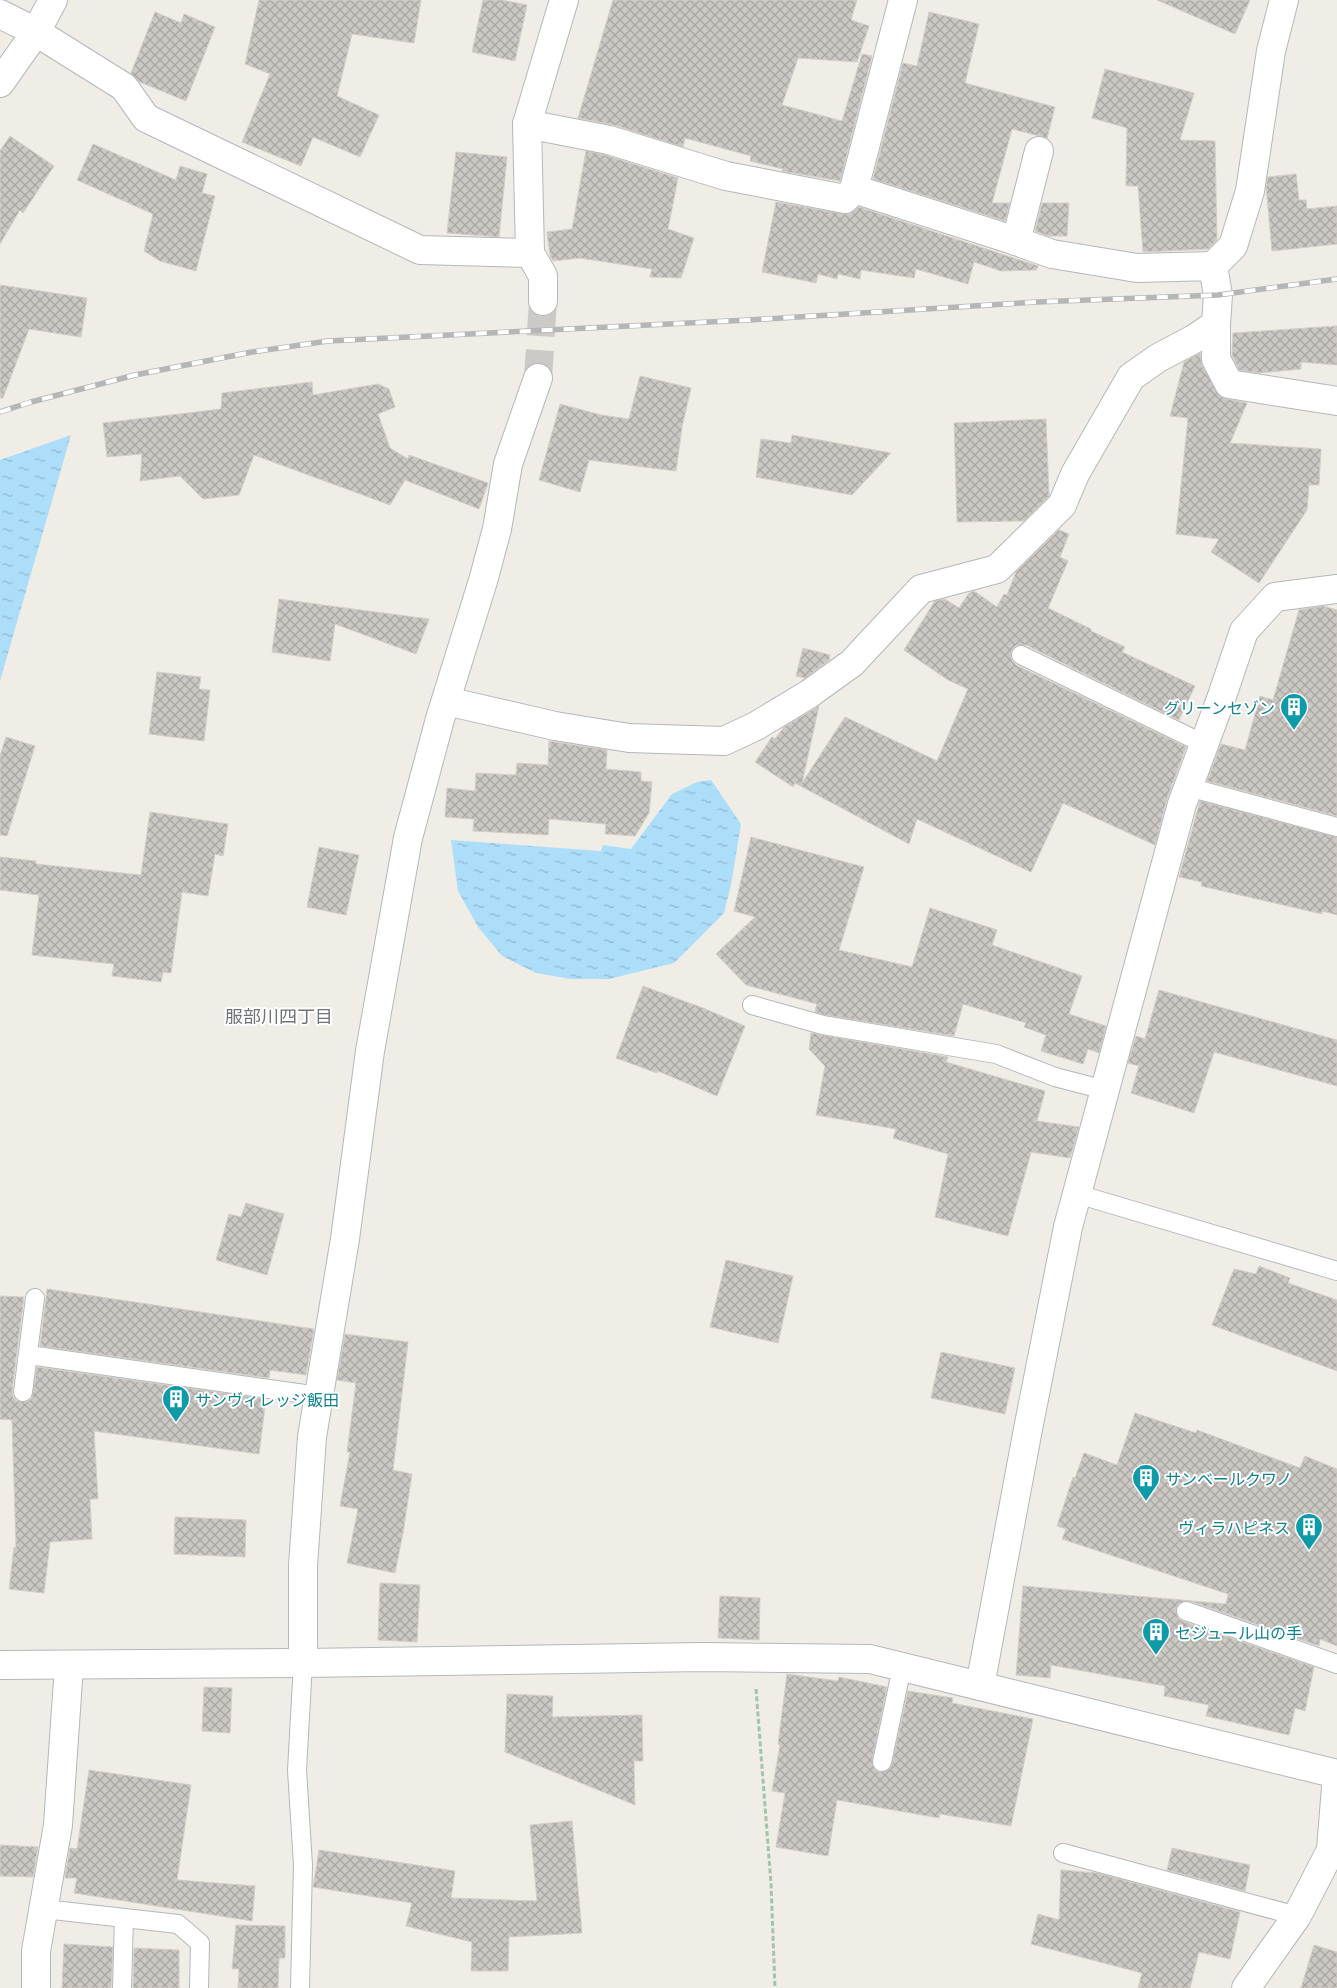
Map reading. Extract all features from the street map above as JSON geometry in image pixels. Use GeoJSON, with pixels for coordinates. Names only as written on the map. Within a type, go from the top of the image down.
{"type":"FeatureCollection","features":[{"type":"Feature","properties":{"kind":"street"},"geometry":{"type":"LineString","coordinates":[[0,83],[36,32],[53,0]]}},
{"type":"Feature","properties":{"kind":"street"},"geometry":{"type":"LineString","coordinates":[[543,300],[543,276],[530,253],[527,124],[564,0]]}},
{"type":"Feature","properties":{"kind":"street"},"geometry":{"type":"LineString","coordinates":[[527,124],[609,140],[726,176],[844,199],[854,189],[903,0]]}},
{"type":"Feature","properties":{"kind":"street"},"geometry":{"type":"LineString","coordinates":[[854,189],[1052,254],[1137,268],[1213,266],[1233,246],[1250,191],[1270,51],[1284,0]]}},
{"type":"Feature","properties":{"kind":"street"},"geometry":{"type":"LineString","coordinates":[[0,14],[36,32],[124,87],[146,118],[420,250],[530,253]]}},
{"type":"Feature","properties":{"kind":"street"},"geometry":{"type":"LineString","coordinates":[[1016,241],[1039,150]]}},
{"type":"Feature","properties":{"kind":"street"},"geometry":{"type":"LineString","coordinates":[[1213,266],[1218,294],[1216,359],[1229,384],[1337,401]]}},
{"type":"Feature","properties":{"kind":"street"},"geometry":{"type":"LineString","coordinates":[[446,701],[555,726],[629,738],[724,741],[756,726],[809,694],[852,663],[922,589],[996,569],[1062,505],[1075,474],[1130,376],[1216,324]]}},
{"type":"Feature","properties":{"kind":"street"},"geometry":{"type":"LineString","coordinates":[[303,1664],[303,1566],[312,1437],[345,1239],[370,1051],[408,838],[446,701],[483,581],[494,538],[508,464],[538,378]]}},
{"type":"Feature","properties":{"kind":"street"},"geometry":{"type":"LineString","coordinates":[[980,1686],[1068,1227],[1188,787],[1244,631],[1275,596],[1337,589]]}},
{"type":"Feature","properties":{"kind":"street"},"geometry":{"type":"LineString","coordinates":[[0,1665],[303,1664],[753,1658],[870,1660],[1337,1774],[1331,1850],[1297,1916],[1246,1988]]}},
{"type":"Feature","properties":{"kind":"street"},"geometry":{"type":"LineString","coordinates":[[36,1988],[36,1950],[58,1825],[69,1666]]}},
{"type":"Feature","properties":{"kind":"lane"},"geometry":{"type":"LineString","coordinates":[[1021,655],[1204,744]]}},
{"type":"Feature","properties":{"kind":"lane"},"geometry":{"type":"LineString","coordinates":[[1188,787],[1337,827]]}},
{"type":"Feature","properties":{"kind":"lane"},"geometry":{"type":"LineString","coordinates":[[752,1005],[823,1025],[996,1054],[1055,1077],[1105,1090]]}},
{"type":"Feature","properties":{"kind":"lane"},"geometry":{"type":"LineString","coordinates":[[1077,1194],[1337,1271]]}},
{"type":"Feature","properties":{"kind":"lane"},"geometry":{"type":"LineString","coordinates":[[23,1392],[35,1298]]}},
{"type":"Feature","properties":{"kind":"lane"},"geometry":{"type":"LineString","coordinates":[[29,1355],[319,1396]]}},
{"type":"Feature","properties":{"kind":"lane"},"geometry":{"type":"LineString","coordinates":[[1186,1611],[1337,1664]]}},
{"type":"Feature","properties":{"kind":"lane"},"geometry":{"type":"LineString","coordinates":[[300,1988],[303,1865],[297,1770],[303,1664]]}},
{"type":"Feature","properties":{"kind":"lane"},"geometry":{"type":"LineString","coordinates":[[882,1762],[902,1667]]}},
{"type":"Feature","properties":{"kind":"lane"},"geometry":{"type":"LineString","coordinates":[[1063,1853],[1297,1916]]}},
{"type":"Feature","properties":{"kind":"lane"},"geometry":{"type":"LineString","coordinates":[[44,1909],[178,1924],[200,1943],[199,1988]]}},
{"type":"Feature","properties":{"kind":"lane"},"geometry":{"type":"LineString","coordinates":[[122,1988],[124,1918]]}},
{"type":"Feature","properties":{"kind":"path"},"geometry":{"type":"LineString","coordinates":[[753,1658],[771,1884],[775,1988]]}},
{"type":"Feature","properties":{"kind":"water"},"geometry":{"type":"Polygon","coordinates":[[[71,435],[0,681],[0,460],[71,435]]]}},
{"type":"Feature","properties":{"kind":"water"},"geometry":{"type":"Polygon","coordinates":[[[711,780],[741,824],[731,885],[724,913],[674,963],[609,979],[571,979],[536,973],[502,956],[478,927],[458,891],[451,840],[601,851],[603,845],[631,849],[672,794],[697,782],[711,780]]]}},
{"type":"Feature","properties":{"kind":"building"},"geometry":{"type":"Polygon","coordinates":[[[259,0],[421,0],[414,43],[352,34],[337,96],[379,115],[360,157],[313,137],[301,166],[242,142],[270,74],[245,64],[259,0]]]}},
{"type":"Feature","properties":{"kind":"building"},"geometry":{"type":"Polygon","coordinates":[[[483,0],[502,0],[527,5],[515,61],[472,52],[483,0]]]}},
{"type":"Feature","properties":{"kind":"building"},"geometry":{"type":"Polygon","coordinates":[[[613,0],[857,0],[851,20],[869,26],[857,62],[798,58],[782,105],[842,121],[862,54],[872,56],[840,181],[782,171],[783,169],[750,161],[751,156],[685,138],[683,147],[614,125],[578,118],[613,0]]]}},
{"type":"Feature","properties":{"kind":"building"},"geometry":{"type":"Polygon","coordinates":[[[1157,0],[1250,0],[1235,34],[1157,0]]]}},
{"type":"Feature","properties":{"kind":"building"},"geometry":{"type":"Polygon","coordinates":[[[155,12],[181,23],[184,14],[215,27],[186,101],[140,82],[131,73],[155,12]]]}},
{"type":"Feature","properties":{"kind":"building"},"geometry":{"type":"Polygon","coordinates":[[[929,12],[979,24],[965,83],[1055,107],[1047,138],[1012,129],[992,203],[1010,203],[1005,221],[873,179],[903,63],[917,66],[929,12]]]}},
{"type":"Feature","properties":{"kind":"building"},"geometry":{"type":"Polygon","coordinates":[[[1105,69],[1194,93],[1180,140],[1215,141],[1217,240],[1208,249],[1143,252],[1138,186],[1126,186],[1127,128],[1092,118],[1105,69]]]}},
{"type":"Feature","properties":{"kind":"building"},"geometry":{"type":"Polygon","coordinates":[[[10,136],[54,166],[23,213],[20,210],[0,244],[0,151],[10,136]]]}},
{"type":"Feature","properties":{"kind":"building"},"geometry":{"type":"Polygon","coordinates":[[[93,144],[176,180],[180,166],[207,174],[202,193],[215,196],[196,271],[160,261],[144,251],[153,214],[77,180],[93,144]]]}},
{"type":"Feature","properties":{"kind":"building"},"geometry":{"type":"Polygon","coordinates":[[[586,151],[605,155],[678,178],[668,229],[694,238],[681,278],[650,277],[652,269],[580,258],[553,261],[550,256],[547,232],[572,229],[586,151]]]}},
{"type":"Feature","properties":{"kind":"building"},"geometry":{"type":"Polygon","coordinates":[[[456,152],[507,157],[499,237],[447,233],[456,152]]]}},
{"type":"Feature","properties":{"kind":"building"},"geometry":{"type":"Polygon","coordinates":[[[1296,174],[1299,200],[1306,200],[1307,209],[1337,206],[1337,244],[1272,251],[1266,186],[1268,177],[1296,174]]]}},
{"type":"Feature","properties":{"kind":"building"},"geometry":{"type":"Polygon","coordinates":[[[776,202],[843,214],[850,214],[859,207],[1038,266],[1036,270],[1001,271],[974,262],[968,284],[916,269],[914,278],[861,270],[860,279],[838,274],[837,279],[818,274],[816,283],[762,272],[776,202]]]}},
{"type":"Feature","properties":{"kind":"building"},"geometry":{"type":"Polygon","coordinates":[[[1042,203],[1069,203],[1067,236],[1048,236],[1035,231],[1042,203]]]}},
{"type":"Feature","properties":{"kind":"building"},"geometry":{"type":"Polygon","coordinates":[[[0,285],[87,298],[81,337],[29,329],[3,398],[0,398],[0,285]]]}},
{"type":"Feature","properties":{"kind":"building"},"geometry":{"type":"Polygon","coordinates":[[[1337,326],[1337,365],[1301,362],[1301,369],[1259,373],[1239,370],[1232,355],[1233,333],[1337,326]]]}},
{"type":"Feature","properties":{"kind":"building"},"geometry":{"type":"Polygon","coordinates":[[[1200,353],[1202,366],[1220,396],[1247,403],[1230,443],[1321,449],[1319,485],[1309,485],[1307,510],[1259,583],[1211,552],[1219,539],[1176,534],[1188,418],[1170,416],[1184,362],[1200,353]]]}},
{"type":"Feature","properties":{"kind":"building"},"geometry":{"type":"Polygon","coordinates":[[[640,376],[691,388],[682,427],[676,471],[589,460],[580,492],[539,480],[560,404],[601,415],[629,419],[640,376]]]}},
{"type":"Feature","properties":{"kind":"building"},"geometry":{"type":"Polygon","coordinates":[[[312,382],[313,395],[378,384],[389,389],[395,407],[378,414],[390,448],[408,459],[409,455],[488,483],[479,509],[405,480],[390,505],[254,455],[239,495],[203,499],[180,476],[140,481],[142,454],[107,457],[103,423],[221,409],[222,393],[312,382]]]}},
{"type":"Feature","properties":{"kind":"building"},"geometry":{"type":"Polygon","coordinates":[[[1046,419],[1049,496],[1024,521],[957,522],[954,423],[1046,419]]]}},
{"type":"Feature","properties":{"kind":"building"},"geometry":{"type":"Polygon","coordinates":[[[792,435],[891,453],[852,495],[756,477],[761,439],[791,443],[792,435]]]}},
{"type":"Feature","properties":{"kind":"building"},"geometry":{"type":"Polygon","coordinates":[[[1059,530],[1069,534],[1060,557],[1068,561],[1048,608],[1125,647],[1122,652],[1195,686],[1179,720],[1026,645],[1015,646],[1011,651],[1012,661],[1016,665],[1186,747],[1167,799],[1155,845],[1063,803],[1031,872],[917,819],[909,844],[795,783],[793,787],[755,762],[772,737],[775,739],[784,727],[819,706],[802,783],[845,717],[937,761],[968,689],[948,680],[904,650],[935,601],[945,599],[959,608],[969,593],[974,591],[997,607],[1004,594],[1007,595],[1016,572],[1059,530]]]}},
{"type":"Feature","properties":{"kind":"building"},"geometry":{"type":"Polygon","coordinates":[[[279,599],[429,619],[416,654],[335,624],[330,661],[272,652],[279,599]]]}},
{"type":"Feature","properties":{"kind":"building"},"geometry":{"type":"Polygon","coordinates":[[[1323,606],[1337,610],[1337,816],[1207,781],[1221,744],[1245,750],[1260,696],[1273,700],[1299,610],[1323,606]]]}},
{"type":"Feature","properties":{"kind":"building"},"geometry":{"type":"Polygon","coordinates":[[[803,648],[830,655],[829,660],[805,678],[796,676],[803,648]]]}},
{"type":"Feature","properties":{"kind":"building"},"geometry":{"type":"Polygon","coordinates":[[[157,672],[201,677],[199,689],[210,690],[204,741],[149,734],[157,672]]]}},
{"type":"Feature","properties":{"kind":"building"},"geometry":{"type":"Polygon","coordinates":[[[6,737],[35,746],[7,836],[0,835],[0,756],[6,737]]]}},
{"type":"Feature","properties":{"kind":"building"},"geometry":{"type":"Polygon","coordinates":[[[549,741],[607,750],[606,769],[641,772],[641,781],[652,782],[649,813],[635,836],[605,834],[606,824],[549,819],[548,835],[473,831],[474,819],[445,817],[447,788],[475,791],[476,773],[516,775],[517,763],[548,765],[549,741]]]}},
{"type":"Feature","properties":{"kind":"building"},"geometry":{"type":"Polygon","coordinates":[[[1200,801],[1337,837],[1337,915],[1322,911],[1322,914],[1201,886],[1202,882],[1179,877],[1200,801]]]}},
{"type":"Feature","properties":{"kind":"building"},"geometry":{"type":"Polygon","coordinates":[[[150,812],[228,824],[223,856],[215,854],[208,896],[182,892],[171,973],[163,972],[161,982],[112,976],[114,964],[32,955],[39,895],[0,890],[0,857],[36,861],[36,864],[141,875],[150,812]]]}},
{"type":"Feature","properties":{"kind":"building"},"geometry":{"type":"Polygon","coordinates":[[[751,837],[864,867],[839,950],[912,967],[930,908],[997,930],[992,945],[1082,976],[1069,1014],[1106,1026],[1099,1053],[1088,1049],[1083,1064],[1041,1051],[1046,1035],[1024,1027],[1026,1023],[963,1004],[954,1036],[825,1015],[815,1012],[817,1004],[746,985],[716,954],[755,917],[734,911],[751,837]]]}},
{"type":"Feature","properties":{"kind":"building"},"geometry":{"type":"Polygon","coordinates":[[[319,847],[359,855],[346,915],[307,907],[319,847]]]}},
{"type":"Feature","properties":{"kind":"building"},"geometry":{"type":"Polygon","coordinates":[[[643,986],[745,1026],[717,1096],[658,1071],[657,1073],[616,1058],[643,986]]]}},
{"type":"Feature","properties":{"kind":"building"},"geometry":{"type":"Polygon","coordinates":[[[1159,990],[1337,1040],[1337,1086],[1214,1052],[1194,1113],[1131,1093],[1139,1066],[1128,1063],[1136,1036],[1145,1039],[1159,990]]]}},
{"type":"Feature","properties":{"kind":"building"},"geometry":{"type":"Polygon","coordinates":[[[811,1033],[948,1057],[946,1062],[1045,1091],[1037,1121],[1079,1127],[1070,1158],[1031,1152],[1008,1236],[935,1217],[948,1154],[893,1138],[896,1129],[816,1115],[825,1066],[809,1049],[811,1033]]]}},
{"type":"Feature","properties":{"kind":"building"},"geometry":{"type":"Polygon","coordinates":[[[246,1203],[284,1214],[267,1275],[216,1260],[229,1214],[241,1217],[246,1203]]]}},
{"type":"Feature","properties":{"kind":"building"},"geometry":{"type":"Polygon","coordinates":[[[726,1260],[793,1276],[778,1343],[710,1327],[726,1260]]]}},
{"type":"Feature","properties":{"kind":"building"},"geometry":{"type":"Polygon","coordinates":[[[1259,1266],[1290,1278],[1288,1283],[1337,1300],[1337,1371],[1212,1325],[1234,1269],[1256,1274],[1259,1266]]]}},
{"type":"Feature","properties":{"kind":"building"},"geometry":{"type":"Polygon","coordinates":[[[47,1289],[314,1329],[306,1375],[270,1370],[269,1378],[40,1346],[47,1289]]]}},
{"type":"Feature","properties":{"kind":"building"},"geometry":{"type":"Polygon","coordinates":[[[0,1296],[24,1297],[12,1391],[13,1397],[17,1401],[27,1402],[32,1398],[37,1367],[266,1399],[259,1454],[94,1431],[98,1499],[90,1499],[92,1539],[50,1542],[44,1593],[9,1589],[14,1547],[16,1548],[12,1420],[0,1419],[0,1296]]]}},
{"type":"Feature","properties":{"kind":"building"},"geometry":{"type":"Polygon","coordinates":[[[345,1334],[408,1342],[393,1470],[412,1474],[395,1573],[347,1563],[358,1509],[340,1506],[350,1452],[347,1452],[356,1383],[337,1380],[345,1334]]]}},
{"type":"Feature","properties":{"kind":"building"},"geometry":{"type":"Polygon","coordinates":[[[941,1352],[1015,1368],[1005,1414],[931,1398],[941,1352]]]}},
{"type":"Feature","properties":{"kind":"building"},"geometry":{"type":"Polygon","coordinates":[[[1135,1413],[1196,1433],[1197,1430],[1300,1468],[1305,1456],[1337,1469],[1337,1646],[1320,1639],[1319,1646],[1190,1601],[1179,1603],[1176,1608],[1178,1618],[1182,1621],[1314,1667],[1305,1711],[1295,1708],[1289,1735],[1206,1716],[1209,1705],[1164,1696],[1165,1686],[1051,1665],[1050,1678],[1016,1675],[1023,1586],[1226,1604],[1228,1594],[1062,1539],[1066,1529],[1057,1526],[1073,1477],[1075,1478],[1084,1453],[1117,1465],[1135,1413]]]}},
{"type":"Feature","properties":{"kind":"building"},"geometry":{"type":"Polygon","coordinates":[[[175,1517],[246,1520],[245,1557],[174,1554],[175,1517]]]}},
{"type":"Feature","properties":{"kind":"building"},"geometry":{"type":"Polygon","coordinates":[[[380,1583],[420,1585],[417,1642],[378,1640],[380,1583]]]}},
{"type":"Feature","properties":{"kind":"building"},"geometry":{"type":"Polygon","coordinates":[[[720,1596],[760,1598],[759,1640],[718,1638],[720,1596]]]}},
{"type":"Feature","properties":{"kind":"building"},"geometry":{"type":"Polygon","coordinates":[[[787,1674],[838,1681],[839,1677],[887,1687],[872,1760],[875,1770],[880,1772],[890,1769],[892,1764],[908,1691],[953,1698],[952,1703],[1033,1719],[1011,1826],[940,1814],[939,1818],[837,1800],[828,1856],[776,1847],[785,1793],[772,1791],[780,1745],[778,1744],[787,1674]]]}},
{"type":"Feature","properties":{"kind":"building"},"geometry":{"type":"Polygon","coordinates":[[[204,1687],[232,1688],[230,1733],[202,1731],[204,1687]]]}},
{"type":"Feature","properties":{"kind":"building"},"geometry":{"type":"Polygon","coordinates":[[[507,1694],[553,1696],[552,1717],[642,1715],[643,1761],[634,1761],[635,1805],[505,1752],[507,1694]]]}},
{"type":"Feature","properties":{"kind":"building"},"geometry":{"type":"Polygon","coordinates":[[[89,1770],[191,1785],[177,1880],[255,1886],[252,1921],[74,1893],[77,1878],[65,1878],[70,1848],[77,1849],[89,1770]]]}},
{"type":"Feature","properties":{"kind":"building"},"geometry":{"type":"Polygon","coordinates":[[[572,1821],[582,1933],[509,1937],[508,1971],[471,1971],[472,1942],[406,1926],[412,1903],[313,1887],[319,1850],[455,1871],[451,1898],[537,1901],[530,1825],[572,1821]]]}},
{"type":"Feature","properties":{"kind":"building"},"geometry":{"type":"Polygon","coordinates":[[[0,1845],[38,1847],[33,1877],[0,1876],[0,1845]]]}},
{"type":"Feature","properties":{"kind":"building"},"geometry":{"type":"Polygon","coordinates":[[[1172,1848],[1250,1865],[1245,1891],[1167,1870],[1172,1848]]]}},
{"type":"Feature","properties":{"kind":"building"},"geometry":{"type":"Polygon","coordinates":[[[1061,1870],[1097,1873],[1240,1912],[1230,1959],[1199,1952],[1190,1988],[1138,1988],[1142,1973],[1031,1944],[1038,1914],[1059,1920],[1061,1870]]]}},
{"type":"Feature","properties":{"kind":"building"},"geometry":{"type":"Polygon","coordinates":[[[236,1925],[285,1926],[285,1958],[279,1958],[278,1988],[238,1988],[239,1969],[232,1969],[236,1925]]]}},
{"type":"Feature","properties":{"kind":"building"},"geometry":{"type":"Polygon","coordinates":[[[64,1944],[113,1947],[111,1988],[62,1988],[64,1944]]]}},
{"type":"Feature","properties":{"kind":"building"},"geometry":{"type":"Polygon","coordinates":[[[1314,1945],[1337,1952],[1337,1988],[1301,1988],[1314,1945]]]}},
{"type":"Feature","properties":{"kind":"building"},"geometry":{"type":"Polygon","coordinates":[[[134,1948],[179,1950],[179,1988],[133,1988],[134,1948]]]}},
{"type":"Feature","properties":{"kind":"tunnel"},"geometry":{"type":"LineString","coordinates":[[538,378],[543,301]]}},
{"type":"Feature","properties":{"kind":"railway"},"geometry":{"type":"LineString","coordinates":[[0,412],[135,375],[252,352],[328,341],[749,320],[1037,302],[1218,295],[1337,279]]}},
{"type":"Feature","properties":{"kind":"place","name":"グリーンセゾン"},"geometry":{"type":"Point","coordinates":[1294,731]}},
{"type":"Feature","properties":{"kind":"place","name":"サンヴィレッジ飯田"},"geometry":{"type":"Point","coordinates":[176,1423]}},
{"type":"Feature","properties":{"kind":"place","name":"サンベールクワノ"},"geometry":{"type":"Point","coordinates":[1146,1502]}},
{"type":"Feature","properties":{"kind":"place","name":"ヴィラハピネス"},"geometry":{"type":"Point","coordinates":[1309,1551]}},
{"type":"Feature","properties":{"kind":"place","name":"セジュール山の手"},"geometry":{"type":"Point","coordinates":[1156,1656]}},
{"type":"Feature","properties":{"kind":"district","name":"服部川四丁目"},"geometry":{"type":"Point","coordinates":[279,1016]}}]}
